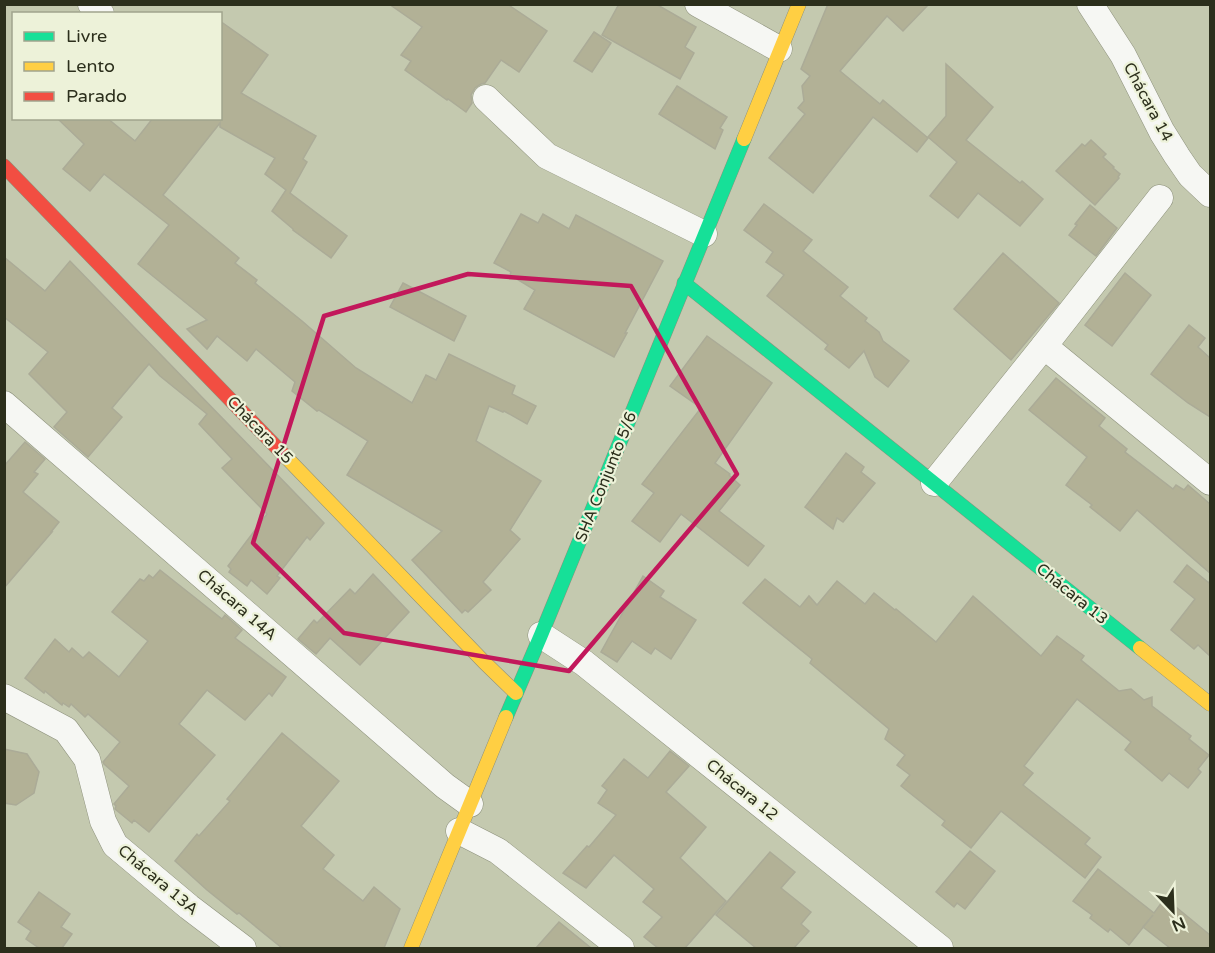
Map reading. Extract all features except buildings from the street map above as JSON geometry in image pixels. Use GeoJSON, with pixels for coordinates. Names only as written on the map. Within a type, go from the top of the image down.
{"type":"FeatureCollection","features":[{"type":"Feature","properties":{"kind":"street"},"geometry":{"type":"LineString","coordinates":[[698,4],[780,49]]}},
{"type":"Feature","properties":{"kind":"street","name":"SHA Conjunto 5/6"},"geometry":{"type":"LineString","coordinates":[[411,948],[542,635],[799,4]]}},
{"type":"Feature","properties":{"kind":"street","name":"Chácara 14"},"geometry":{"type":"LineString","coordinates":[[1090,4],[1123,55],[1162,132],[1177,156],[1190,175],[1210,194]]}},
{"type":"Feature","properties":{"kind":"street"},"geometry":{"type":"LineString","coordinates":[[486,98],[547,156],[704,234]]}},
{"type":"Feature","properties":{"kind":"street","name":"Chácara 15"},"geometry":{"type":"LineString","coordinates":[[4,166],[516,693]]}},
{"type":"Feature","properties":{"kind":"street"},"geometry":{"type":"LineString","coordinates":[[934,483],[1160,198]]}},
{"type":"Feature","properties":{"kind":"street","name":"Chácara 13"},"geometry":{"type":"LineString","coordinates":[[684,283],[1210,704]]}},
{"type":"Feature","properties":{"kind":"street"},"geometry":{"type":"LineString","coordinates":[[1044,346],[1210,482]]}},
{"type":"Feature","properties":{"kind":"street","name":"Chácara 14A"},"geometry":{"type":"LineString","coordinates":[[4,404],[446,786],[470,804]]}},
{"type":"Feature","properties":{"kind":"street","name":"Chácara 12"},"geometry":{"type":"LineString","coordinates":[[542,635],[584,663],[940,948]]}},
{"type":"Feature","properties":{"kind":"street","name":"Chácara 13A"},"geometry":{"type":"LineString","coordinates":[[4,697],[66,730],[87,759],[103,821],[115,845],[189,907],[243,948]]}},
{"type":"Feature","properties":{"kind":"street"},"geometry":{"type":"LineString","coordinates":[[459,831],[498,851],[621,948]]}},
{"type":"Feature","properties":{"kind":"highlighted area"},"geometry":{"type":"Polygon","coordinates":[[[468,274],[631,286],[737,474],[569,671],[344,633],[253,543],[324,316],[468,274]]]}},
{"type":"Feature","properties":{"kind":"traffic: fast"},"geometry":{"type":"LineString","coordinates":[[506,717],[744,139]]}},
{"type":"Feature","properties":{"kind":"traffic: fast"},"geometry":{"type":"LineString","coordinates":[[684,283],[1140,648]]}},
{"type":"Feature","properties":{"kind":"traffic: slow"},"geometry":{"type":"LineString","coordinates":[[744,139],[799,4]]}},
{"type":"Feature","properties":{"kind":"traffic: slow"},"geometry":{"type":"LineString","coordinates":[[284,455],[516,693]]}},
{"type":"Feature","properties":{"kind":"traffic: slow"},"geometry":{"type":"LineString","coordinates":[[1140,648],[1210,704]]}},
{"type":"Feature","properties":{"kind":"traffic: slow"},"geometry":{"type":"LineString","coordinates":[[411,948],[506,717]]}},
{"type":"Feature","properties":{"kind":"traffic: jam"},"geometry":{"type":"LineString","coordinates":[[4,166],[284,455]]}}]}
